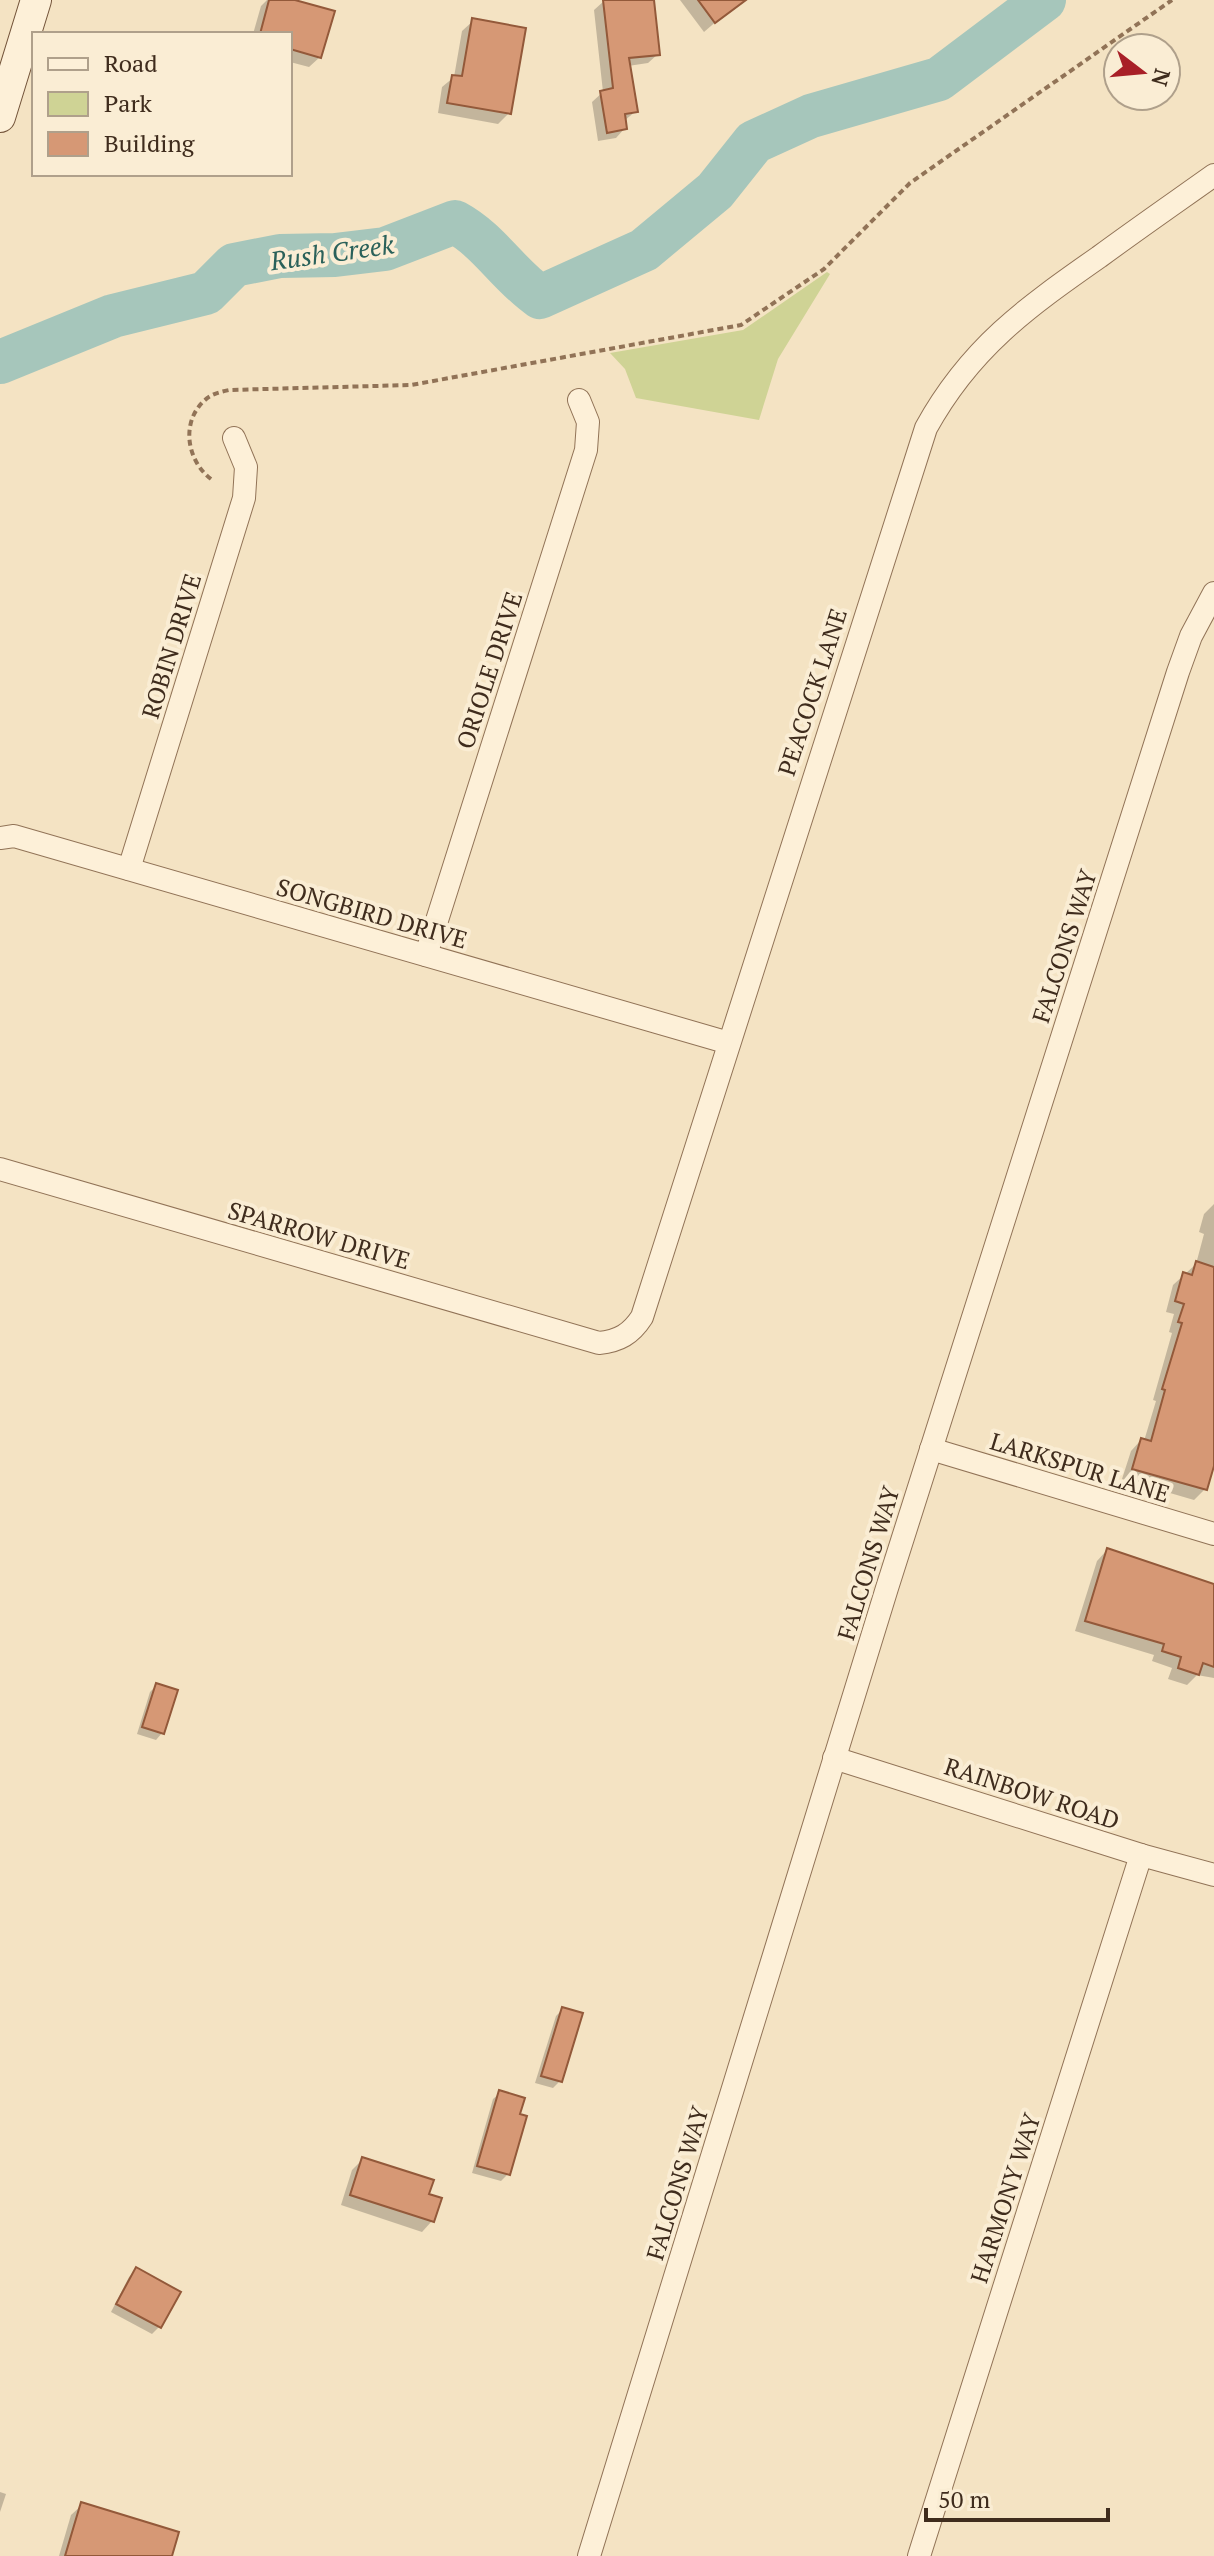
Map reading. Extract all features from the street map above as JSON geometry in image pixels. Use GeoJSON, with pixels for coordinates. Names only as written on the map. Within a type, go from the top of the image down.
{"type":"FeatureCollection","features":[{"type":"Feature","properties":{"kind":"main road"},"geometry":{"type":"LineString","coordinates":[[0,117],[36,0]]}},
{"type":"Feature","properties":{"kind":"street","name":"PEACOCK LANE"},"geometry":{"type":"LineString","coordinates":[[624,1337],[642,1317],[915,454],[936,408],[964,369],[1016,316],[1214,175]]}},
{"type":"Feature","properties":{"kind":"street","name":"ORIOLE DRIVE"},"geometry":{"type":"LineString","coordinates":[[426,955],[586,450],[588,422],[579,400]]}},
{"type":"Feature","properties":{"kind":"street","name":"ROBIN DRIVE"},"geometry":{"type":"LineString","coordinates":[[129,869],[244,498],[246,467],[234,438]]}},
{"type":"Feature","properties":{"kind":"street","name":"FALCONS WAY"},"geometry":{"type":"LineString","coordinates":[[589,2556],[834,1758],[1178,672],[1191,636],[1214,593]]}},
{"type":"Feature","properties":{"kind":"street","name":"SONGBIRD DRIVE"},"geometry":{"type":"LineString","coordinates":[[0,838],[14,836],[729,1043]]}},
{"type":"Feature","properties":{"kind":"street","name":"SPARROW DRIVE"},"geometry":{"type":"LineString","coordinates":[[0,1169],[599,1343],[624,1337]]}},
{"type":"Feature","properties":{"kind":"street","name":"LARKSPUR LANE"},"geometry":{"type":"LineString","coordinates":[[931,1449],[1214,1534]]}},
{"type":"Feature","properties":{"kind":"street","name":"RAINBOW ROAD"},"geometry":{"type":"LineString","coordinates":[[834,1758],[1214,1875]]}},
{"type":"Feature","properties":{"kind":"street","name":"HARMONY WAY"},"geometry":{"type":"LineString","coordinates":[[919,2556],[1141,1855]]}},
{"type":"Feature","properties":{"kind":"path"},"geometry":{"type":"LineString","coordinates":[[211,479],[196,464],[192,455],[191,426],[206,398],[229,390],[411,385],[741,325],[824,269],[910,183],[1172,0]]}},
{"type":"Feature","properties":{"kind":"green space"},"geometry":{"type":"Polygon","coordinates":[[[827,272],[830,274],[778,359],[759,420],[636,398],[625,369],[610,353],[743,330],[827,272]]]}},
{"type":"Feature","properties":{"kind":"building"},"geometry":{"type":"Polygon","coordinates":[[[269,0],[295,0],[335,11],[321,58],[292,50],[292,32],[261,32],[269,0]]]}},
{"type":"Feature","properties":{"kind":"building"},"geometry":{"type":"Polygon","coordinates":[[[603,0],[654,0],[660,55],[629,58],[638,112],[625,114],[627,129],[607,133],[600,91],[613,88],[603,0]]]}},
{"type":"Feature","properties":{"kind":"building"},"geometry":{"type":"Polygon","coordinates":[[[698,0],[746,0],[715,23],[698,0]]]}},
{"type":"Feature","properties":{"kind":"building"},"geometry":{"type":"Polygon","coordinates":[[[472,18],[526,28],[511,114],[447,103],[452,75],[462,76],[472,18]]]}},
{"type":"Feature","properties":{"kind":"building"},"geometry":{"type":"Polygon","coordinates":[[[1196,1261],[1214,1267],[1214,1466],[1207,1490],[1132,1469],[1141,1438],[1151,1441],[1165,1390],[1162,1389],[1182,1323],[1178,1322],[1184,1304],[1175,1301],[1183,1272],[1192,1275],[1196,1261]]]}},
{"type":"Feature","properties":{"kind":"building"},"geometry":{"type":"Polygon","coordinates":[[[1107,1548],[1214,1584],[1214,1667],[1203,1663],[1199,1675],[1178,1668],[1181,1657],[1162,1651],[1164,1644],[1085,1621],[1107,1548]]]}},
{"type":"Feature","properties":{"kind":"building"},"geometry":{"type":"Polygon","coordinates":[[[156,1683],[178,1690],[164,1734],[142,1727],[156,1683]]]}},
{"type":"Feature","properties":{"kind":"building"},"geometry":{"type":"Polygon","coordinates":[[[562,2007],[583,2013],[562,2082],[541,2076],[562,2007]]]}},
{"type":"Feature","properties":{"kind":"building"},"geometry":{"type":"Polygon","coordinates":[[[499,2090],[525,2098],[520,2114],[527,2116],[510,2175],[477,2166],[499,2090]]]}},
{"type":"Feature","properties":{"kind":"building"},"geometry":{"type":"Polygon","coordinates":[[[362,2157],[434,2180],[429,2194],[442,2198],[434,2222],[350,2195],[362,2157]]]}},
{"type":"Feature","properties":{"kind":"building"},"geometry":{"type":"Polygon","coordinates":[[[136,2267],[181,2292],[161,2328],[116,2304],[136,2267]]]}},
{"type":"Feature","properties":{"kind":"building"},"geometry":{"type":"Polygon","coordinates":[[[81,2502],[179,2532],[172,2556],[65,2556],[81,2502]]]}},
{"type":"Feature","properties":{"kind":"waterway","name":"Rush Creek"},"geometry":{"type":"LineString","coordinates":[[0,362],[113,316],[206,293],[234,265],[280,256],[335,255],[385,249],[455,222],[479,239],[540,297],[644,250],[715,191],[754,142],[811,116],[939,79],[1044,0]]}}]}
